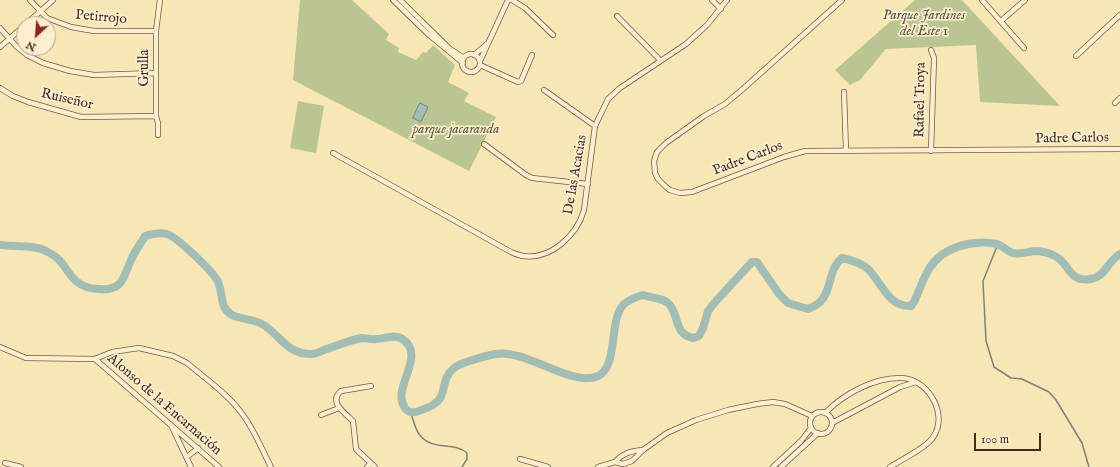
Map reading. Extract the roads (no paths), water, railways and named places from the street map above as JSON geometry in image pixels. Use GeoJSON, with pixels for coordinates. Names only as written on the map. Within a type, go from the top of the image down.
{"type":"FeatureCollection","features":[{"type":"Feature","properties":{"kind":"street","name":"Petirrojo"},"geometry":{"type":"LineString","coordinates":[[30,0],[47,18],[71,27],[90,31],[156,31]]}},
{"type":"Feature","properties":{"kind":"street"},"geometry":{"type":"LineString","coordinates":[[35,16],[53,0]]}},
{"type":"Feature","properties":{"kind":"street","name":"Grulla"},"geometry":{"type":"LineString","coordinates":[[158,135],[158,123],[156,116],[156,31],[160,0]]}},
{"type":"Feature","properties":{"kind":"street"},"geometry":{"type":"LineString","coordinates":[[393,0],[428,34],[464,60]]}},
{"type":"Feature","properties":{"kind":"street"},"geometry":{"type":"LineString","coordinates":[[400,0],[450,49],[464,60]]}},
{"type":"Feature","properties":{"kind":"street"},"geometry":{"type":"LineString","coordinates":[[508,0],[480,63],[476,70],[469,71],[463,66],[464,60],[469,54],[474,55],[479,58],[480,63],[518,82],[521,81],[532,55]]}},
{"type":"Feature","properties":{"kind":"street"},"geometry":{"type":"LineString","coordinates":[[512,0],[525,8],[553,35]]}},
{"type":"Feature","properties":{"kind":"street"},"geometry":{"type":"LineString","coordinates":[[712,0],[721,8]]}},
{"type":"Feature","properties":{"kind":"street","name":"De las Acacias"},"geometry":{"type":"LineString","coordinates":[[332,153],[511,252],[524,256],[540,255],[554,250],[570,236],[582,219],[595,126],[608,99],[613,93],[660,60],[686,44],[706,25],[727,0]]}},
{"type":"Feature","properties":{"kind":"street","name":"Padre Carlos"},"geometry":{"type":"LineString","coordinates":[[842,0],[725,104],[704,116],[666,143],[657,152],[654,161],[655,173],[666,188],[680,193],[692,192],[797,152],[805,151],[1120,149]]}},
{"type":"Feature","properties":{"kind":"street"},"geometry":{"type":"LineString","coordinates":[[982,0],[1024,48]]}},
{"type":"Feature","properties":{"kind":"street"},"geometry":{"type":"LineString","coordinates":[[1001,21],[1025,0]]}},
{"type":"Feature","properties":{"kind":"street"},"geometry":{"type":"LineString","coordinates":[[1076,56],[1120,15]]}},
{"type":"Feature","properties":{"kind":"street"},"geometry":{"type":"LineString","coordinates":[[617,16],[660,60]]}},
{"type":"Feature","properties":{"kind":"street"},"geometry":{"type":"LineString","coordinates":[[0,28],[9,39],[27,55],[77,73],[94,75],[156,73]]}},
{"type":"Feature","properties":{"kind":"street"},"geometry":{"type":"LineString","coordinates":[[0,47],[16,33]]}},
{"type":"Feature","properties":{"kind":"street"},"geometry":{"type":"LineString","coordinates":[[474,55],[489,43]]}},
{"type":"Feature","properties":{"kind":"street","name":"Rafael Troya"},"geometry":{"type":"LineString","coordinates":[[931,50],[934,58],[931,151]]}},
{"type":"Feature","properties":{"kind":"street","name":"Ruiseñor"},"geometry":{"type":"LineString","coordinates":[[0,88],[13,96],[28,102],[81,117],[156,116]]}},
{"type":"Feature","properties":{"kind":"street"},"geometry":{"type":"LineString","coordinates":[[544,90],[595,126]]}},
{"type":"Feature","properties":{"kind":"street"},"geometry":{"type":"LineString","coordinates":[[844,92],[846,151]]}},
{"type":"Feature","properties":{"kind":"street"},"geometry":{"type":"LineString","coordinates":[[1115,103],[1120,98]]}},
{"type":"Feature","properties":{"kind":"street"},"geometry":{"type":"LineString","coordinates":[[484,144],[526,176],[532,178],[588,184]]}},
{"type":"Feature","properties":{"kind":"street"},"geometry":{"type":"LineString","coordinates":[[0,347],[26,358],[95,359],[112,352],[139,348],[173,356],[187,363],[233,403],[243,415],[256,436],[271,467]]}},
{"type":"Feature","properties":{"kind":"street","name":"Alonso de la Encarnación"},"geometry":{"type":"LineString","coordinates":[[95,359],[219,467]]}},
{"type":"Feature","properties":{"kind":"street"},"geometry":{"type":"LineString","coordinates":[[773,467],[801,441],[811,428],[810,424],[812,416],[818,412],[825,412],[840,400],[872,383],[902,378],[916,382],[926,389],[935,402],[938,417],[936,431],[929,441],[890,467]]}},
{"type":"Feature","properties":{"kind":"street"},"geometry":{"type":"LineString","coordinates":[[811,428],[818,433],[826,433],[831,427],[832,423],[900,387],[916,382]]}},
{"type":"Feature","properties":{"kind":"street"},"geometry":{"type":"LineString","coordinates":[[371,386],[341,391],[337,397],[337,404],[339,408],[353,421],[356,449],[373,465]]}},
{"type":"Feature","properties":{"kind":"street"},"geometry":{"type":"LineString","coordinates":[[616,462],[623,464],[632,461],[643,450],[667,433],[696,420],[728,410],[773,402],[785,404],[812,416]]}},
{"type":"Feature","properties":{"kind":"street"},"geometry":{"type":"LineString","coordinates":[[322,415],[339,408]]}},
{"type":"Feature","properties":{"kind":"street"},"geometry":{"type":"LineString","coordinates":[[825,412],[832,423]]}},
{"type":"Feature","properties":{"kind":"street"},"geometry":{"type":"LineString","coordinates":[[170,424],[191,467]]}},
{"type":"Feature","properties":{"kind":"street"},"geometry":{"type":"LineString","coordinates":[[781,467],[818,433]]}},
{"type":"Feature","properties":{"kind":"street"},"geometry":{"type":"LineString","coordinates":[[187,457],[198,448]]}},
{"type":"Feature","properties":{"kind":"street"},"geometry":{"type":"LineString","coordinates":[[598,467],[616,462],[623,455],[631,451],[643,450]]}},
{"type":"Feature","properties":{"kind":"street"},"geometry":{"type":"LineString","coordinates":[[520,459],[548,467]]}},
{"type":"Feature","properties":{"kind":"street"},"geometry":{"type":"LineString","coordinates":[[6,463],[21,467]]}},
{"type":"Feature","properties":{"kind":"street"},"geometry":{"type":"LineString","coordinates":[[366,467],[373,465]]}},
{"type":"Feature","properties":{"kind":"water"},"geometry":{"type":"Polygon","coordinates":[[[420,103],[428,107],[421,122],[413,118],[420,103]]]}},
{"type":"Feature","properties":{"kind":"waterway"},"geometry":{"type":"LineString","coordinates":[[0,245],[43,249],[58,258],[78,283],[90,288],[107,289],[118,285],[124,278],[133,257],[145,236],[159,233],[172,236],[186,247],[214,275],[219,284],[223,303],[228,312],[232,315],[260,323],[267,327],[288,347],[302,353],[313,354],[362,338],[374,339],[395,336],[401,338],[409,345],[411,353],[411,362],[402,391],[402,400],[405,408],[412,412],[422,410],[438,401],[446,379],[454,368],[467,362],[495,354],[507,354],[534,361],[575,377],[587,378],[598,376],[604,371],[609,363],[619,311],[626,302],[643,295],[667,302],[675,314],[682,332],[693,338],[699,336],[708,311],[752,262],[757,262],[779,294],[788,303],[808,309],[817,305],[823,299],[833,271],[842,258],[866,267],[891,298],[897,303],[911,306],[929,269],[935,261],[942,255],[959,246],[988,243],[997,244],[1015,254],[1034,251],[1048,253],[1060,259],[1073,275],[1083,279],[1096,278],[1120,254]]}},
{"type":"Feature","properties":{"kind":"waterway"},"geometry":{"type":"LineString","coordinates":[[998,244],[983,281],[986,341],[994,367],[1011,378],[1022,379],[1049,392],[1056,400],[1082,443],[1089,467]]}},
{"type":"Feature","properties":{"kind":"waterway"},"geometry":{"type":"LineString","coordinates":[[409,408],[418,432],[424,439],[436,445],[461,449],[467,453],[467,459],[462,467]]}},
{"type":"Feature","properties":{"kind":"park label","name":"Parque Jardines del Este 1"},"geometry":{"type":"Point","coordinates":[924,24]}},
{"type":"Feature","properties":{"kind":"park label","name":"parque jacaranda"},"geometry":{"type":"Point","coordinates":[456,130]}}]}
